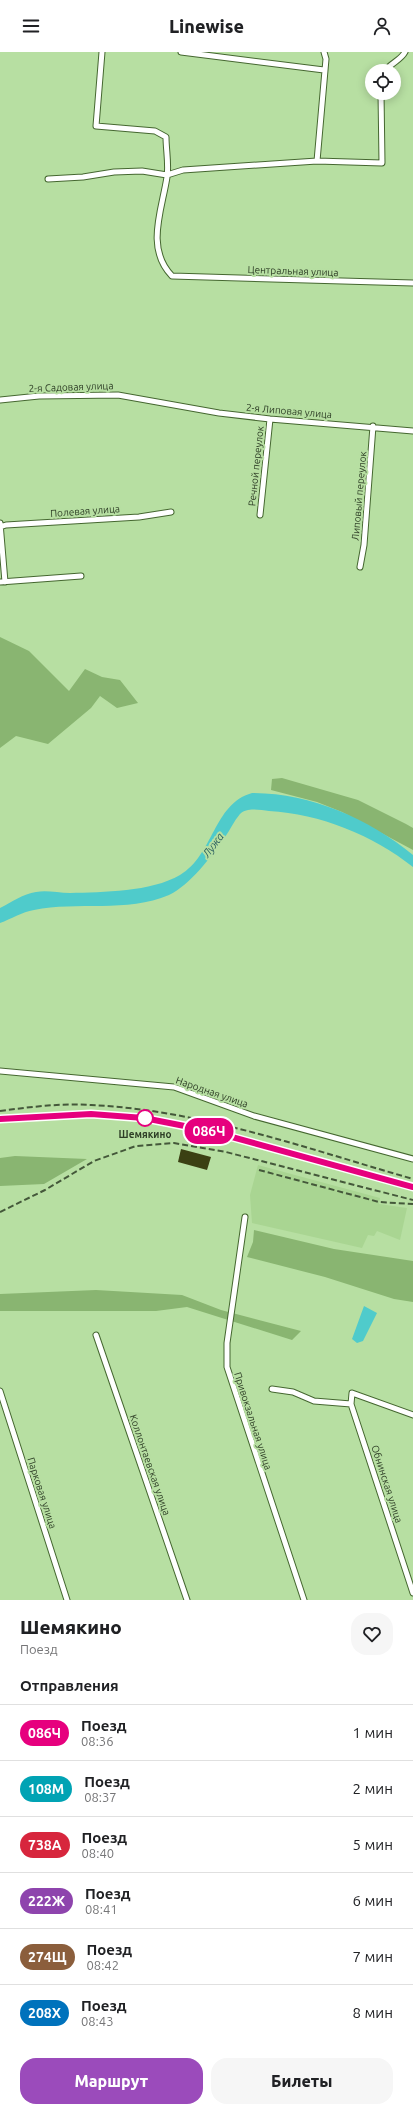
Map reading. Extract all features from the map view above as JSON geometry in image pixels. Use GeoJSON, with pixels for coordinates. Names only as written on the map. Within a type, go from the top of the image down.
{"type":"FeatureCollection","features":[{"type":"Feature","properties":{"kind":"street"},"geometry":{"type":"LineString","coordinates":[[102,52],[96,126],[155,131],[166,137],[167,175]]}},
{"type":"Feature","properties":{"kind":"street"},"geometry":{"type":"LineString","coordinates":[[181,52],[324,70]]}},
{"type":"Feature","properties":{"kind":"street"},"geometry":{"type":"LineString","coordinates":[[317,161],[324,52]]}},
{"type":"Feature","properties":{"kind":"street"},"geometry":{"type":"LineString","coordinates":[[391,64],[403,56],[405,52]]}},
{"type":"Feature","properties":{"kind":"street"},"geometry":{"type":"LineString","coordinates":[[48,178],[84,177],[114,172],[142,171],[167,175],[183,170],[317,161],[382,163],[381,100]]}},
{"type":"Feature","properties":{"kind":"street","name":"Центральная улица"},"geometry":{"type":"LineString","coordinates":[[167,175],[157,228],[160,258],[164,268],[172,276],[413,283]]}},
{"type":"Feature","properties":{"kind":"street","name":"2-я Садовая улица"},"geometry":{"type":"LineString","coordinates":[[0,400],[93,394],[118,395],[165,403]]}},
{"type":"Feature","properties":{"kind":"street","name":"2-я Липовая улица"},"geometry":{"type":"LineString","coordinates":[[165,403],[219,413],[270,419],[373,426],[413,431]]}},
{"type":"Feature","properties":{"kind":"street","name":"Речной переулок"},"geometry":{"type":"LineString","coordinates":[[260,515],[270,419]]}},
{"type":"Feature","properties":{"kind":"street","name":"Липовый переулок"},"geometry":{"type":"LineString","coordinates":[[360,567],[364,545],[373,426]]}},
{"type":"Feature","properties":{"kind":"street","name":"Полевая улица"},"geometry":{"type":"LineString","coordinates":[[0,526],[139,517],[171,512]]}},
{"type":"Feature","properties":{"kind":"street"},"geometry":{"type":"LineString","coordinates":[[0,526],[2,582],[81,576]]}},
{"type":"Feature","properties":{"kind":"street","name":"Народная улица"},"geometry":{"type":"LineString","coordinates":[[0,1071],[174,1088],[254,1116],[413,1159]]}},
{"type":"Feature","properties":{"kind":"street","name":"Привокзальная улица"},"geometry":{"type":"LineString","coordinates":[[245,1218],[227,1343],[227,1367],[304,1600]]}},
{"type":"Feature","properties":{"kind":"street","name":"Коллонтаевская улица"},"geometry":{"type":"LineString","coordinates":[[96,1335],[187,1600]]}},
{"type":"Feature","properties":{"kind":"street"},"geometry":{"type":"LineString","coordinates":[[272,1388],[293,1392],[314,1401],[351,1404],[352,1393],[413,1415]]}},
{"type":"Feature","properties":{"kind":"street","name":"Парковая улица"},"geometry":{"type":"LineString","coordinates":[[0,1391],[67,1600]]}},
{"type":"Feature","properties":{"kind":"street","name":"Обнинская улица"},"geometry":{"type":"LineString","coordinates":[[351,1404],[413,1593]]}},
{"type":"Feature","properties":{"kind":"shaded area"},"geometry":{"type":"Polygon","coordinates":[[[0,637],[29,651],[69,691],[85,669],[102,677],[120,680],[138,703],[117,708],[100,696],[91,708],[48,744],[16,736],[0,748],[0,637]]]}},
{"type":"Feature","properties":{"kind":"shaded area"},"geometry":{"type":"Polygon","coordinates":[[[282,778],[358,800],[406,824],[413,828],[413,850],[342,812],[317,802],[271,790],[272,779],[282,778]]]}},
{"type":"Feature","properties":{"kind":"shaded area"},"geometry":{"type":"Polygon","coordinates":[[[15,1156],[87,1159],[44,1184],[0,1186],[0,1158],[15,1156]]]}},
{"type":"Feature","properties":{"kind":"shaded area"},"geometry":{"type":"Polygon","coordinates":[[[258,1165],[380,1198],[379,1204],[407,1208],[400,1240],[377,1231],[374,1236],[368,1235],[362,1248],[252,1223],[250,1195],[258,1165]]]}},
{"type":"Feature","properties":{"kind":"shaded area"},"geometry":{"type":"Polygon","coordinates":[[[254,1230],[334,1249],[413,1261],[413,1302],[394,1299],[325,1277],[247,1257],[253,1242],[254,1230]]]}},
{"type":"Feature","properties":{"kind":"shaded area"},"geometry":{"type":"Polygon","coordinates":[[[96,1290],[182,1295],[221,1310],[301,1331],[292,1340],[187,1307],[156,1311],[0,1311],[0,1294],[96,1290]]]}},
{"type":"Feature","properties":{"kind":"water","name":"Лужа"},"geometry":{"type":"Polygon","coordinates":[[[252,793],[295,797],[317,803],[358,819],[396,842],[413,855],[413,867],[381,845],[345,828],[288,813],[246,810],[240,814],[214,853],[193,877],[169,895],[136,904],[67,906],[34,910],[0,923],[0,908],[22,896],[31,893],[44,891],[70,893],[126,890],[155,885],[180,875],[191,866],[200,855],[229,808],[239,799],[252,793]]]}},
{"type":"Feature","properties":{"kind":"water"},"geometry":{"type":"Polygon","coordinates":[[[364,1306],[377,1313],[363,1341],[357,1343],[352,1339],[364,1306]]]}},
{"type":"Feature","properties":{"kind":"building","name":"Шемякино"},"geometry":{"type":"Polygon","coordinates":[[[181,1149],[211,1157],[207,1170],[178,1162],[181,1149]]]}},
{"type":"Feature","properties":{"kind":"railway"},"geometry":{"type":"LineString","coordinates":[[0,1111],[46,1106],[91,1105],[132,1108],[173,1114],[254,1133],[413,1179]]}},
{"type":"Feature","properties":{"kind":"railway"},"geometry":{"type":"LineString","coordinates":[[0,1119],[91,1114],[144,1118],[210,1131],[413,1187]]}},
{"type":"Feature","properties":{"kind":"railway"},"geometry":{"type":"LineString","coordinates":[[0,1212],[45,1190],[94,1161],[136,1146],[174,1143],[226,1152],[413,1200]]}},
{"type":"Feature","properties":{"kind":"railway"},"geometry":{"type":"LineString","coordinates":[[259,1170],[379,1202],[413,1204]]}},
{"type":"Feature","properties":{"kind":"train","name":"086Ч"},"geometry":{"type":"LineString","coordinates":[[0,1119],[91,1114],[144,1118],[210,1131],[413,1187]]}},
{"type":"Feature","properties":{"kind":"place","name":"Шемякино"},"geometry":{"type":"Point","coordinates":[145,1118]}}]}
